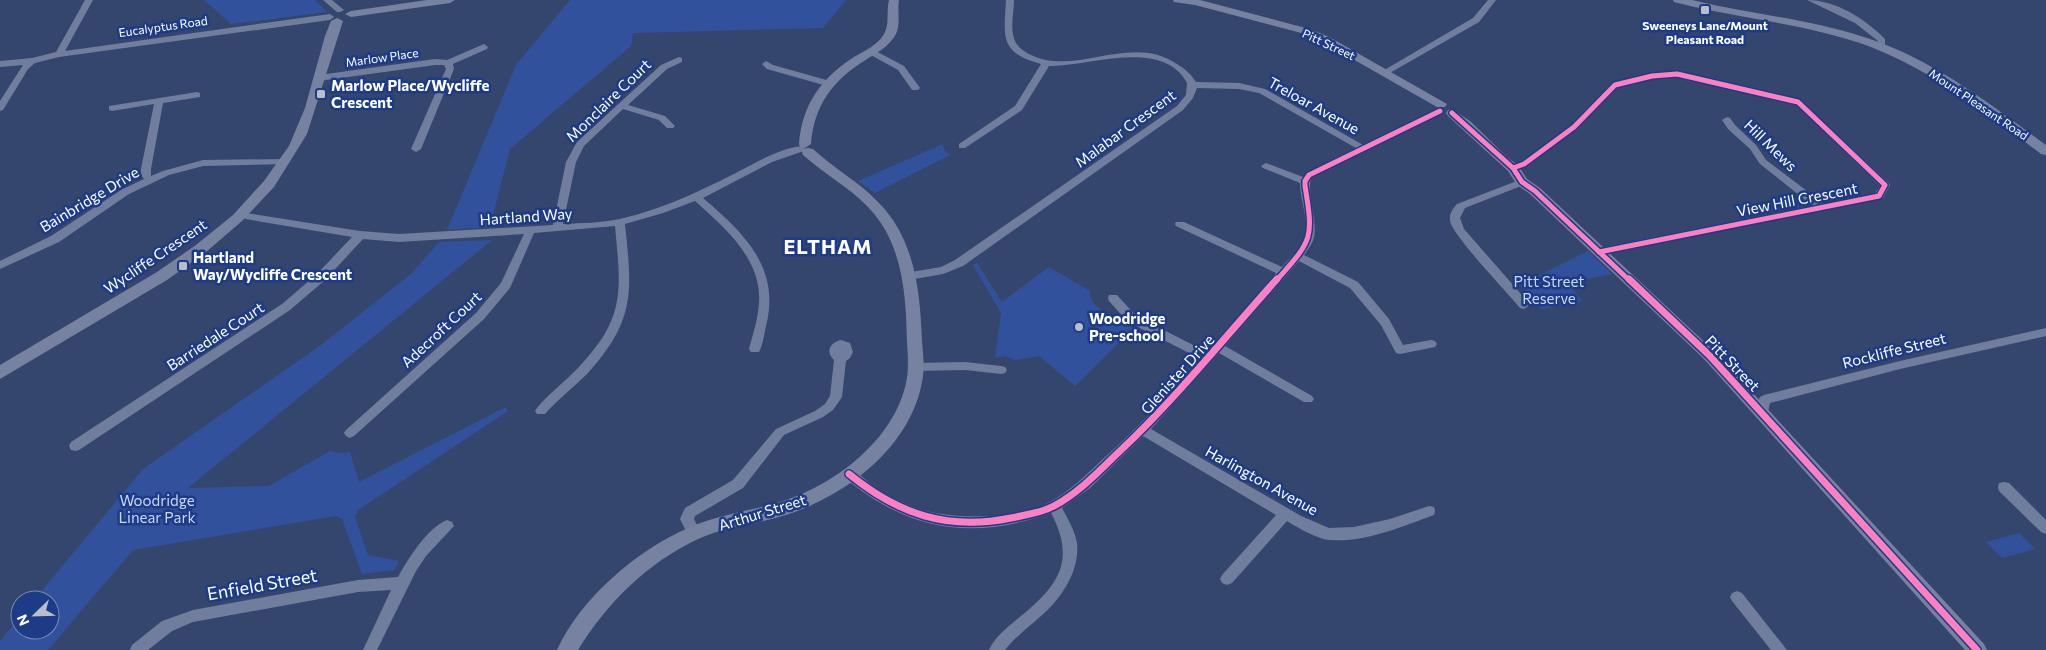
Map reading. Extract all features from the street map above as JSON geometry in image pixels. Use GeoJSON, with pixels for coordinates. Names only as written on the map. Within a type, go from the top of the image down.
{"type":"FeatureCollection","features":[{"type":"Feature","properties":{"kind":"street"},"geometry":{"type":"LineString","coordinates":[[58,54],[88,0]]}},
{"type":"Feature","properties":{"kind":"street"},"geometry":{"type":"LineString","coordinates":[[327,0],[340,16]]}},
{"type":"Feature","properties":{"kind":"street","name":"Eucalyptus Road"},"geometry":{"type":"LineString","coordinates":[[0,64],[32,61],[58,54],[450,0]]}},
{"type":"Feature","properties":{"kind":"street"},"geometry":{"type":"LineString","coordinates":[[808,148],[806,128],[812,107],[827,83],[853,62],[872,52],[891,32],[894,0]]}},
{"type":"Feature","properties":{"kind":"street","name":"Malabar Crescent"},"geometry":{"type":"LineString","coordinates":[[909,276],[943,270],[959,264],[1187,102],[1192,85],[1186,75],[1166,61],[1139,54],[1068,63],[1046,63],[1023,54],[1011,43],[1008,37],[1010,0]]}},
{"type":"Feature","properties":{"kind":"street","name":"Pitt Street"},"geometry":{"type":"LineString","coordinates":[[1178,0],[1195,2],[1309,32],[1385,72],[1466,124],[1503,161],[1513,168],[1522,182],[1535,191],[1763,407],[1977,650]]}},
{"type":"Feature","properties":{"kind":"street"},"geometry":{"type":"LineString","coordinates":[[1385,72],[1476,20],[1492,0]]}},
{"type":"Feature","properties":{"kind":"street","name":"Mount Pleasant Road"},"geometry":{"type":"LineString","coordinates":[[1678,0],[1718,10],[1825,30],[1881,47],[1942,78],[2046,151]]}},
{"type":"Feature","properties":{"kind":"street"},"geometry":{"type":"LineString","coordinates":[[1811,0],[1850,15],[1869,27],[1882,41],[1881,47]]}},
{"type":"Feature","properties":{"kind":"street","name":"Wycliffe Crescent"},"geometry":{"type":"LineString","coordinates":[[0,373],[159,276],[205,244],[240,215],[266,188],[285,162],[303,129],[330,39],[340,16]]}},
{"type":"Feature","properties":{"kind":"street","name":"Marlow Place"},"geometry":{"type":"LineString","coordinates":[[319,78],[436,62],[448,63],[484,47]]}},
{"type":"Feature","properties":{"kind":"street"},"geometry":{"type":"LineString","coordinates":[[872,52],[901,68],[915,88]]}},
{"type":"Feature","properties":{"kind":"street","name":"Monclaire Court"},"geometry":{"type":"LineString","coordinates":[[557,229],[574,152],[580,144],[664,67],[679,60]]}},
{"type":"Feature","properties":{"kind":"street"},"geometry":{"type":"LineString","coordinates":[[0,108],[25,67],[32,61]]}},
{"type":"Feature","properties":{"kind":"street"},"geometry":{"type":"LineString","coordinates":[[416,149],[450,69],[448,63]]}},
{"type":"Feature","properties":{"kind":"street"},"geometry":{"type":"LineString","coordinates":[[962,146],[1018,108],[1046,63]]}},
{"type":"Feature","properties":{"kind":"street"},"geometry":{"type":"LineString","coordinates":[[766,64],[770,67],[827,83]]}},
{"type":"Feature","properties":{"kind":"street","name":"View Hill Crescent"},"geometry":{"type":"LineString","coordinates":[[1513,168],[1524,164],[1574,126],[1615,85],[1652,76],[1677,74],[1798,102],[1885,185],[1879,196],[1599,252]]}},
{"type":"Feature","properties":{"kind":"street","name":"Treloar Avenue"},"geometry":{"type":"LineString","coordinates":[[1192,85],[1239,86],[1262,91],[1362,148]]}},
{"type":"Feature","properties":{"kind":"street"},"geometry":{"type":"LineString","coordinates":[[112,108],[197,95]]}},
{"type":"Feature","properties":{"kind":"street"},"geometry":{"type":"LineString","coordinates":[[149,180],[146,175],[146,169],[159,101]]}},
{"type":"Feature","properties":{"kind":"street"},"geometry":{"type":"LineString","coordinates":[[622,106],[662,118],[670,126]]}},
{"type":"Feature","properties":{"kind":"street"},"geometry":{"type":"LineString","coordinates":[[1266,166],[1305,181],[1315,171],[1445,110]]}},
{"type":"Feature","properties":{"kind":"street","name":"Hill Mews"},"geometry":{"type":"LineString","coordinates":[[1726,120],[1753,147],[1763,162],[1822,207]]}},
{"type":"Feature","properties":{"kind":"street","name":"Arthur Street"},"geometry":{"type":"LineString","coordinates":[[567,650],[577,632],[614,588],[654,556],[694,533],[740,518],[787,507],[809,498],[849,474],[884,442],[908,404],[914,386],[916,367],[909,276],[899,242],[885,218],[872,204],[827,169],[808,148]]}},
{"type":"Feature","properties":{"kind":"street","name":"Hartland Way"},"geometry":{"type":"LineString","coordinates":[[240,215],[360,235],[399,238],[530,231],[620,222],[659,212],[696,197],[769,160],[808,148]]}},
{"type":"Feature","properties":{"kind":"street","name":"Bainbridge Drive"},"geometry":{"type":"LineString","coordinates":[[0,264],[55,239],[125,192],[178,169],[203,163],[285,162]]}},
{"type":"Feature","properties":{"kind":"street","name":"Glenister Drive"},"geometry":{"type":"LineString","coordinates":[[849,474],[866,489],[891,505],[919,517],[947,522],[979,523],[1011,518],[1054,506],[1088,481],[1143,430],[1298,256],[1309,239],[1311,222],[1305,181]]}},
{"type":"Feature","properties":{"kind":"street"},"geometry":{"type":"LineString","coordinates":[[1522,182],[1461,206],[1456,210],[1454,216],[1460,231],[1524,305]]}},
{"type":"Feature","properties":{"kind":"street"},"geometry":{"type":"LineString","coordinates":[[696,197],[732,229],[748,247],[759,268],[765,300],[755,349]]}},
{"type":"Feature","properties":{"kind":"street"},"geometry":{"type":"LineString","coordinates":[[541,411],[552,398],[597,356],[618,322],[624,304],[626,288],[620,222]]}},
{"type":"Feature","properties":{"kind":"street"},"geometry":{"type":"LineString","coordinates":[[1180,224],[1283,272]]}},
{"type":"Feature","properties":{"kind":"street","name":"Adecroft Court"},"geometry":{"type":"LineString","coordinates":[[350,433],[480,316],[506,285],[530,231]]}},
{"type":"Feature","properties":{"kind":"street","name":"Barriedale Court"},"geometry":{"type":"LineString","coordinates":[[75,446],[286,307],[306,292],[360,235]]}},
{"type":"Feature","properties":{"kind":"street"},"geometry":{"type":"LineString","coordinates":[[1298,256],[1354,284],[1385,322],[1400,350],[1431,344]]}},
{"type":"Feature","properties":{"kind":"street"},"geometry":{"type":"LineString","coordinates":[[1113,298],[1132,318],[1207,357]]}},
{"type":"Feature","properties":{"kind":"street","name":"Rockliffe Street"},"geometry":{"type":"LineString","coordinates":[[1763,407],[1900,365],[2046,332]]}},
{"type":"Feature","properties":{"kind":"street"},"geometry":{"type":"LineString","coordinates":[[1218,347],[1308,399]]}},
{"type":"Feature","properties":{"kind":"street"},"geometry":{"type":"LineString","coordinates":[[694,533],[687,519],[690,512],[738,484],[780,432],[819,414],[829,407],[836,397],[840,357]]}},
{"type":"Feature","properties":{"kind":"street"},"geometry":{"type":"LineString","coordinates":[[916,367],[965,366],[1001,370]]}},
{"type":"Feature","properties":{"kind":"street","name":"Harlington Avenue"},"geometry":{"type":"LineString","coordinates":[[1143,430],[1285,514],[1328,534],[1354,533],[1390,525],[1429,511]]}},
{"type":"Feature","properties":{"kind":"street"},"geometry":{"type":"LineString","coordinates":[[2004,487],[2046,528]]}},
{"type":"Feature","properties":{"kind":"street"},"geometry":{"type":"LineString","coordinates":[[996,650],[1004,638],[1045,605],[1059,587],[1066,570],[1070,553],[1068,536],[1054,506]]}},
{"type":"Feature","properties":{"kind":"street"},"geometry":{"type":"LineString","coordinates":[[1227,579],[1285,514]]}},
{"type":"Feature","properties":{"kind":"street"},"geometry":{"type":"LineString","coordinates":[[370,650],[403,583],[422,550],[447,526]]}},
{"type":"Feature","properties":{"kind":"street","name":"Enfield Street"},"geometry":{"type":"LineString","coordinates":[[137,650],[167,626],[193,616],[358,586],[403,583]]}},
{"type":"Feature","properties":{"kind":"street"},"geometry":{"type":"LineString","coordinates":[[1737,597],[1780,650]]}},
{"type":"Feature","properties":{"kind":"green space"},"geometry":{"type":"Polygon","coordinates":[[[204,0],[315,0],[327,12],[231,24],[204,0]]]}},
{"type":"Feature","properties":{"kind":"green space"},"geometry":{"type":"Polygon","coordinates":[[[570,0],[846,0],[823,28],[633,33],[631,46],[510,149],[490,227],[447,230],[516,65],[570,0]]]}},
{"type":"Feature","properties":{"kind":"green space"},"geometry":{"type":"Polygon","coordinates":[[[943,144],[944,150],[950,155],[875,193],[858,181],[943,144]]]}},
{"type":"Feature","properties":{"kind":"green space","name":"Woodridge Linear Park"},"geometry":{"type":"Polygon","coordinates":[[[492,240],[188,488],[269,486],[330,451],[338,453],[350,452],[359,482],[506,407],[508,411],[358,510],[355,517],[368,555],[399,561],[394,570],[362,574],[342,519],[336,516],[133,550],[60,636],[60,590],[42,590],[143,469],[321,345],[412,273],[439,242],[492,240]]]}},
{"type":"Feature","properties":{"kind":"green space","name":"Pitt Street Reserve"},"geometry":{"type":"Polygon","coordinates":[[[1588,251],[1612,274],[1567,283],[1582,301],[1542,309],[1520,285],[1588,251]]]}},
{"type":"Feature","properties":{"kind":"green space"},"geometry":{"type":"Polygon","coordinates":[[[977,263],[1002,302],[1049,267],[1090,291],[1094,304],[1106,314],[1134,328],[1075,386],[1039,356],[1016,360],[1005,356],[995,358],[1001,313],[973,265],[977,263]]]}},
{"type":"Feature","properties":{"kind":"green space"},"geometry":{"type":"Polygon","coordinates":[[[2019,533],[2035,549],[2002,558],[1986,542],[2019,533]]]}},
{"type":"Feature","properties":{"kind":"green space","name":"Woodridge Linear Park"},"geometry":{"type":"Polygon","coordinates":[[[10,629],[10,640],[56,640],[48,650],[0,650],[0,641],[10,629]]]}},
{"type":"Feature","properties":{"kind":"cycle path"},"geometry":{"type":"LineString","coordinates":[[1513,168],[1524,164],[1574,127],[1615,85],[1652,76],[1677,74],[1798,102],[1885,185],[1879,196],[1599,252]]}},
{"type":"Feature","properties":{"kind":"cycle path"},"geometry":{"type":"LineString","coordinates":[[849,474],[868,490],[909,512],[952,522],[998,521],[1043,511],[1062,501],[1078,490],[1138,434],[1185,385],[1298,256],[1309,239],[1311,222],[1305,186],[1305,181],[1309,175],[1440,111]]}},
{"type":"Feature","properties":{"kind":"cycle path"},"geometry":{"type":"LineString","coordinates":[[1452,113],[1513,168],[1522,182],[1535,191],[1709,355],[1977,650]]}},
{"type":"Feature","properties":{"kind":"place","name":"Sweeneys Lane/Mount Pleasant Road"},"geometry":{"type":"Point","coordinates":[1705,10]}},
{"type":"Feature","properties":{"kind":"place","name":"Marlow Place/Wycliffe Crescent"},"geometry":{"type":"Point","coordinates":[321,94]}},
{"type":"Feature","properties":{"kind":"place","name":"Hartland Way/Wycliffe Crescent"},"geometry":{"type":"Point","coordinates":[183,266]}},
{"type":"Feature","properties":{"kind":"place","name":"Woodridge Pre-school"},"geometry":{"type":"Point","coordinates":[1079,327]}},
{"type":"Feature","properties":{"kind":"district","name":"ELTHAM"},"geometry":{"type":"Point","coordinates":[828,246]}}]}
